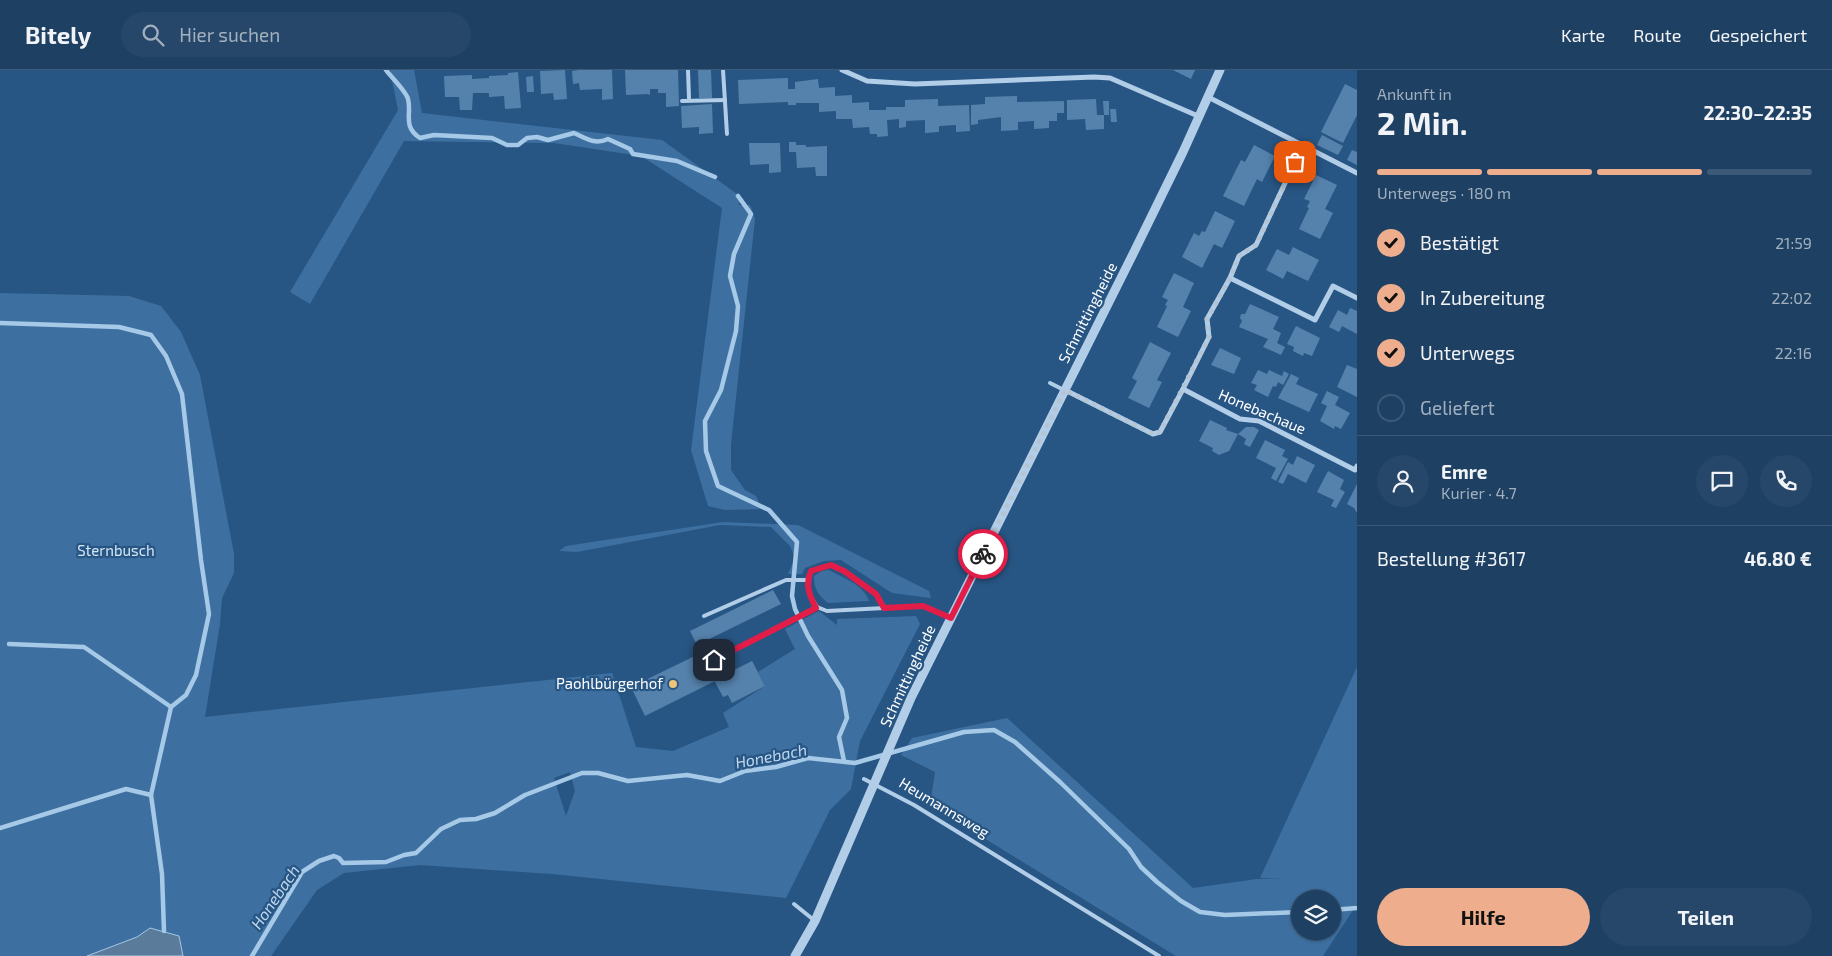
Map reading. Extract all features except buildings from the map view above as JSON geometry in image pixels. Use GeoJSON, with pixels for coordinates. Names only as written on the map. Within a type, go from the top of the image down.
{"type":"FeatureCollection","features":[{"type":"Feature","properties":{"kind":"street"},"geometry":{"type":"LineString","coordinates":[[842,70],[867,81],[915,84],[1110,78],[1198,116]]}},
{"type":"Feature","properties":{"kind":"street","name":"Schmittingheide"},"geometry":{"type":"LineString","coordinates":[[875,785],[911,698],[1133,254],[1183,152],[1220,70]]}},
{"type":"Feature","properties":{"kind":"street"},"geometry":{"type":"LineString","coordinates":[[1207,96],[1357,173]]}},
{"type":"Feature","properties":{"kind":"street"},"geometry":{"type":"LineString","coordinates":[[1065,390],[1153,434],[1160,432],[1209,337],[1207,319],[1230,278],[1239,256],[1256,245],[1303,145]]}},
{"type":"Feature","properties":{"kind":"street"},"geometry":{"type":"LineString","coordinates":[[1230,278],[1315,320],[1333,286],[1357,298]]}},
{"type":"Feature","properties":{"kind":"street","name":"Honebachaue"},"geometry":{"type":"LineString","coordinates":[[1183,389],[1240,419],[1259,421],[1355,470],[1357,466]]}},
{"type":"Feature","properties":{"kind":"street","name":"Heumannsweg"},"geometry":{"type":"LineString","coordinates":[[795,956],[815,921],[875,785]]}},
{"type":"Feature","properties":{"kind":"lane"},"geometry":{"type":"LineString","coordinates":[[688,70],[689,98]]}},
{"type":"Feature","properties":{"kind":"lane"},"geometry":{"type":"LineString","coordinates":[[724,70],[727,134]]}},
{"type":"Feature","properties":{"kind":"lane"},"geometry":{"type":"LineString","coordinates":[[682,101],[725,100]]}},
{"type":"Feature","properties":{"kind":"lane"},"geometry":{"type":"LineString","coordinates":[[1050,383],[1065,390]]}},
{"type":"Feature","properties":{"kind":"lane"},"geometry":{"type":"LineString","coordinates":[[804,580],[811,571],[831,565],[844,571],[876,594],[884,608]]}},
{"type":"Feature","properties":{"kind":"lane"},"geometry":{"type":"LineString","coordinates":[[704,616],[786,580],[804,580]]}},
{"type":"Feature","properties":{"kind":"lane"},"geometry":{"type":"LineString","coordinates":[[804,580],[816,608]]}},
{"type":"Feature","properties":{"kind":"lane"},"geometry":{"type":"LineString","coordinates":[[714,660],[785,622],[816,608],[828,611],[923,606],[951,618]]}},
{"type":"Feature","properties":{"kind":"lane"},"geometry":{"type":"LineString","coordinates":[[864,779],[875,785]]}},
{"type":"Feature","properties":{"kind":"lane","name":"Heumannsweg"},"geometry":{"type":"LineString","coordinates":[[875,785],[922,810],[1159,956]]}},
{"type":"Feature","properties":{"kind":"lane"},"geometry":{"type":"LineString","coordinates":[[794,904],[815,921]]}},
{"type":"Feature","properties":{"kind":"green space"},"geometry":{"type":"Polygon","coordinates":[[[390,70],[414,70],[422,113],[662,140],[744,199],[738,205],[750,205],[755,219],[731,444],[731,470],[745,490],[756,496],[762,509],[725,510],[708,506],[691,450],[722,208],[641,156],[554,143],[404,141],[310,304],[290,292],[398,110],[390,70]]]}},
{"type":"Feature","properties":{"kind":"green space","name":"Sternbusch"},"geometry":{"type":"Polygon","coordinates":[[[0,293],[129,296],[161,306],[181,332],[200,375],[234,554],[234,573],[222,598],[220,624],[205,717],[612,673],[636,747],[673,751],[729,727],[723,713],[765,686],[758,672],[795,649],[785,629],[819,611],[837,625],[837,619],[916,616],[920,624],[860,741],[851,789],[830,810],[786,898],[552,874],[420,865],[344,873],[317,890],[271,956],[183,956],[179,936],[150,928],[137,937],[87,956],[0,956],[0,293]],[[570,772],[554,778],[566,816],[575,791],[570,772]]]}},
{"type":"Feature","properties":{"kind":"green space"},"geometry":{"type":"Polygon","coordinates":[[[723,522],[798,525],[929,591],[931,598],[892,593],[841,560],[824,561],[805,568],[802,574],[788,574],[795,558],[790,546],[771,527],[720,525],[577,552],[559,551],[566,546],[723,522]]]}},
{"type":"Feature","properties":{"kind":"green space"},"geometry":{"type":"Polygon","coordinates":[[[829,570],[858,586],[869,601],[828,603],[817,591],[814,576],[822,571],[829,570]]]}},
{"type":"Feature","properties":{"kind":"green space"},"geometry":{"type":"Polygon","coordinates":[[[1357,667],[1357,904],[1341,928],[1341,890],[1291,890],[1291,940],[1333,940],[1323,956],[1176,956],[930,805],[935,772],[901,755],[912,738],[1007,718],[1193,888],[1257,879],[1285,879],[1260,878],[1357,667]]]}},
{"type":"Feature","properties":{"kind":"shaded area"},"geometry":{"type":"Polygon","coordinates":[[[150,928],[179,936],[183,956],[87,956],[137,937],[150,928]]]}},
{"type":"Feature","properties":{"kind":"waterway"},"geometry":{"type":"LineString","coordinates":[[386,70],[407,96],[409,124],[414,133],[420,138],[434,135],[492,138],[507,145],[518,145],[527,138],[537,137],[548,140],[574,133],[595,141],[608,139],[630,149],[633,154],[677,161],[715,177]]}},
{"type":"Feature","properties":{"kind":"waterway"},"geometry":{"type":"LineString","coordinates":[[738,196],[751,214],[734,254],[730,276],[738,306],[736,331],[721,390],[705,421],[706,451],[718,486],[769,510],[797,542],[792,596],[795,609],[808,636],[842,690],[847,718],[839,737],[844,761]]}},
{"type":"Feature","properties":{"kind":"waterway"},"geometry":{"type":"LineString","coordinates":[[0,323],[119,327],[151,335],[166,356],[182,394],[209,614],[196,675],[186,695],[171,707],[151,795],[162,874],[164,931]]}},
{"type":"Feature","properties":{"kind":"waterway"},"geometry":{"type":"LineString","coordinates":[[9,644],[84,647],[171,707]]}},
{"type":"Feature","properties":{"kind":"waterway","name":"Honebach"},"geometry":{"type":"LineString","coordinates":[[252,956],[302,872],[319,861],[334,856],[343,863],[386,862],[404,855],[416,853],[441,829],[460,820],[476,819],[495,813],[525,795],[582,773],[598,773],[628,781],[687,775],[720,781],[745,771],[776,767],[808,758],[855,763],[964,732],[994,730],[1015,742],[1060,782],[1129,849],[1141,867],[1181,901],[1200,912],[1225,915],[1291,912]]}},
{"type":"Feature","properties":{"kind":"waterway"},"geometry":{"type":"LineString","coordinates":[[0,828],[126,789],[151,795]]}},
{"type":"Feature","properties":{"kind":"waterway","name":"Honebach"},"geometry":{"type":"LineString","coordinates":[[1341,909],[1357,908]]}},
{"type":"Feature","properties":{"kind":"way so far"},"geometry":{"type":"LineString","coordinates":[[983,554],[1065,390],[1153,434],[1160,432],[1209,337],[1207,319],[1230,278],[1239,256],[1256,245],[1295,162]]}},
{"type":"Feature","properties":{"kind":"place","name":"Paohlbürgerhof"},"geometry":{"type":"Point","coordinates":[673,684]}},
{"type":"Feature","properties":{"kind":"route"},"geometry":{"type":"LineString","coordinates":[[714,660],[785,622],[816,608],[809,595],[807,580],[811,571],[831,565],[844,571],[876,594],[884,608],[923,606],[951,618],[983,554]]}}]}
